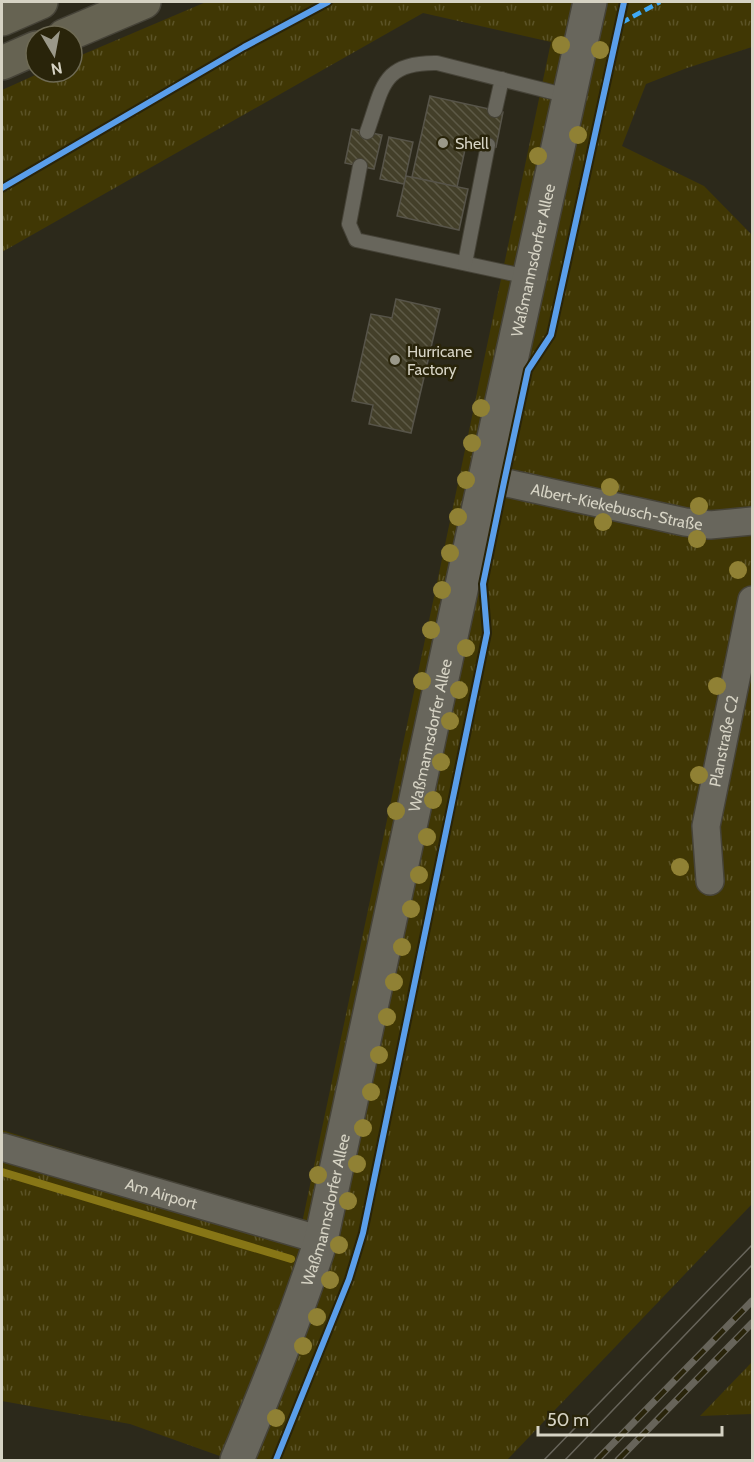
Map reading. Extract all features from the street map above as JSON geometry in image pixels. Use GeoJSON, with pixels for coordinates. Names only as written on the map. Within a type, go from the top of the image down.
{"type":"FeatureCollection","features":[{"type":"Feature","properties":{"kind":"main road"},"geometry":{"type":"LineString","coordinates":[[2,19],[41,2]]}},
{"type":"Feature","properties":{"kind":"main road"},"geometry":{"type":"LineString","coordinates":[[84,28],[144,2]]}},
{"type":"Feature","properties":{"kind":"main road"},"geometry":{"type":"LineString","coordinates":[[2,63],[24,53]]}},
{"type":"Feature","properties":{"kind":"street","name":"Waßmannsdorfer Allee"},"geometry":{"type":"LineString","coordinates":[[237,1461],[291,1329],[321,1240],[397,895],[484,478],[590,2]]}},
{"type":"Feature","properties":{"kind":"street","name":"Albert-Kiekebusch-Straße"},"geometry":{"type":"LineString","coordinates":[[484,478],[685,522],[710,525],[753,521]]}},
{"type":"Feature","properties":{"kind":"street","name":"Planstraße C2"},"geometry":{"type":"LineString","coordinates":[[710,881],[706,826],[753,600]]}},
{"type":"Feature","properties":{"kind":"street","name":"Am Airport"},"geometry":{"type":"LineString","coordinates":[[2,1147],[321,1240]]}},
{"type":"Feature","properties":{"kind":"lane"},"geometry":{"type":"LineString","coordinates":[[367,132],[385,83],[398,69],[416,62],[437,63],[568,96]]}},
{"type":"Feature","properties":{"kind":"lane"},"geometry":{"type":"LineString","coordinates":[[495,110],[502,79]]}},
{"type":"Feature","properties":{"kind":"lane"},"geometry":{"type":"LineString","coordinates":[[465,263],[488,145]]}},
{"type":"Feature","properties":{"kind":"lane"},"geometry":{"type":"LineString","coordinates":[[360,166],[350,224],[356,240],[528,277]]}},
{"type":"Feature","properties":{"kind":"green space"},"geometry":{"type":"Polygon","coordinates":[[[206,2],[752,2],[752,47],[646,84],[622,146],[704,186],[752,235],[752,1204],[507,1460],[231,1460],[130,1424],[2,1401],[2,1130],[302,1223],[551,42],[423,13],[2,252],[2,90],[24,80],[24,84],[84,84],[84,54],[206,2]]]}},
{"type":"Feature","properties":{"kind":"green space"},"geometry":{"type":"Polygon","coordinates":[[[752,1362],[752,1414],[700,1416],[752,1362]]]}},
{"type":"Feature","properties":{"kind":"building","name":"Shell"},"geometry":{"type":"Polygon","coordinates":[[[430,96],[503,112],[496,147],[467,140],[457,187],[412,177],[430,96]]]}},
{"type":"Feature","properties":{"kind":"building"},"geometry":{"type":"Polygon","coordinates":[[[352,129],[382,135],[374,169],[345,163],[352,129]]]}},
{"type":"Feature","properties":{"kind":"building"},"geometry":{"type":"Polygon","coordinates":[[[389,137],[413,142],[404,184],[380,179],[389,137]]]}},
{"type":"Feature","properties":{"kind":"building"},"geometry":{"type":"Polygon","coordinates":[[[406,176],[468,189],[459,230],[397,216],[406,176]]]}},
{"type":"Feature","properties":{"kind":"building","name":"Hurricane Factory"},"geometry":{"type":"Polygon","coordinates":[[[396,299],[440,309],[411,433],[369,424],[373,405],[352,401],[371,314],[392,318],[396,299]]]}},
{"type":"Feature","properties":{"kind":"waterway"},"geometry":{"type":"LineString","coordinates":[[2,1172],[291,1259]]}},
{"type":"Feature","properties":{"kind":"tram line"},"geometry":{"type":"LineString","coordinates":[[544,1460],[752,1245]]}},
{"type":"Feature","properties":{"kind":"tram line"},"geometry":{"type":"LineString","coordinates":[[565,1460],[752,1265]]}},
{"type":"Feature","properties":{"kind":"railway"},"geometry":{"type":"LineString","coordinates":[[597,1460],[752,1301]]}},
{"type":"Feature","properties":{"kind":"railway"},"geometry":{"type":"LineString","coordinates":[[618,1460],[752,1323]]}},
{"type":"Feature","properties":{"kind":"marked path"},"geometry":{"type":"LineString","coordinates":[[621,23],[660,2]]}},
{"type":"Feature","properties":{"kind":"cycle path"},"geometry":{"type":"LineString","coordinates":[[2,188],[244,47],[328,2]]}},
{"type":"Feature","properties":{"kind":"cycle path"},"geometry":{"type":"LineString","coordinates":[[276,1460],[349,1279],[363,1233],[487,633],[483,584],[504,482],[528,370],[551,335],[624,2]]}},
{"type":"Feature","properties":{"kind":"place","name":"Shell"},"geometry":{"type":"Point","coordinates":[443,143]}},
{"type":"Feature","properties":{"kind":"place","name":"Hurricane Factory"},"geometry":{"type":"Point","coordinates":[395,360]}}]}
